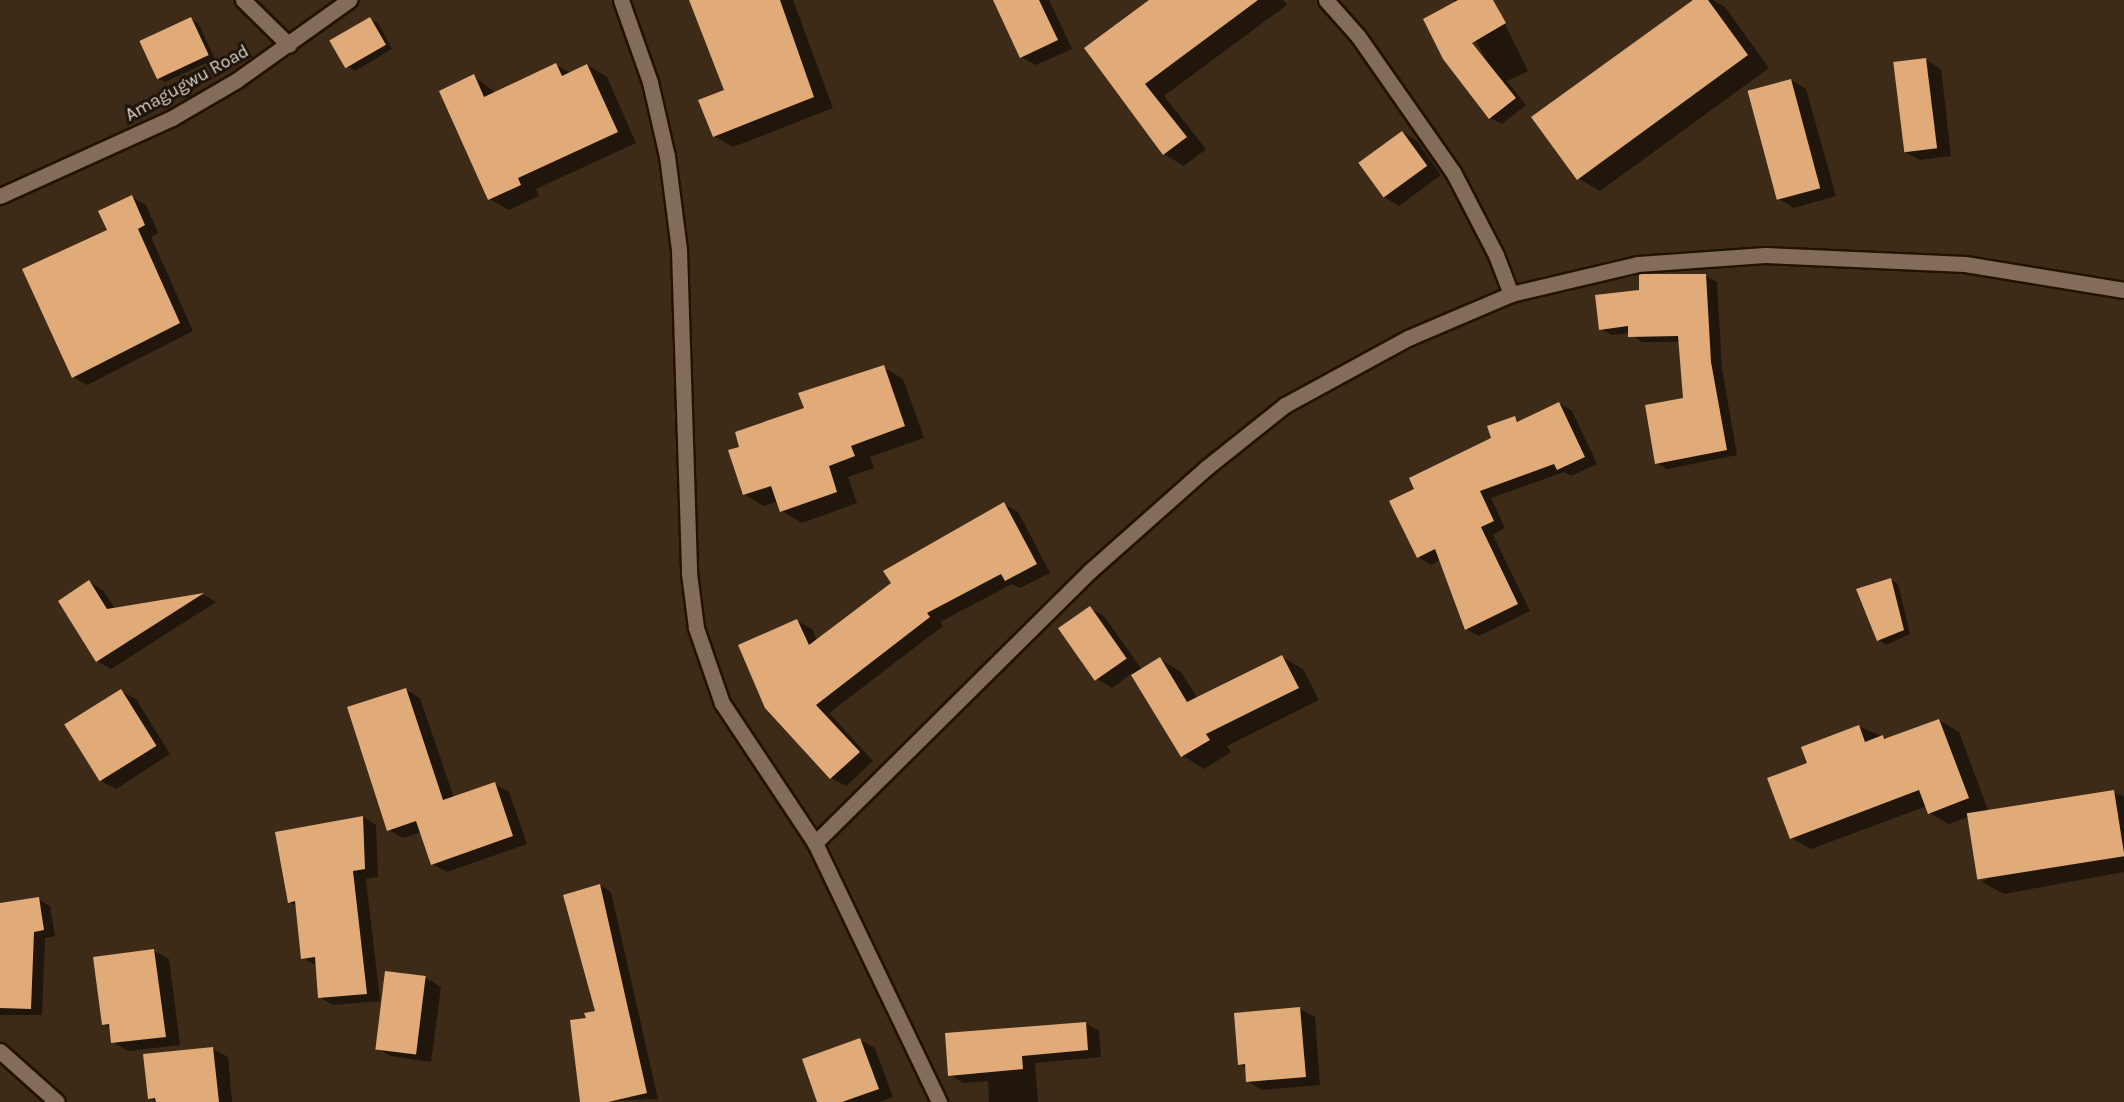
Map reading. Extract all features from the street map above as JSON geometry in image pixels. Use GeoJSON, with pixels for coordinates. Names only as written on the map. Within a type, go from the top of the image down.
{"type":"FeatureCollection","features":[{"type":"Feature","properties":{"kind":"street"},"geometry":{"type":"LineString","coordinates":[[243,0],[289,45]]}},
{"type":"Feature","properties":{"kind":"street","name":"Amagugwu Road"},"geometry":{"type":"LineString","coordinates":[[0,196],[172,118],[289,45],[349,0]]}},
{"type":"Feature","properties":{"kind":"street"},"geometry":{"type":"LineString","coordinates":[[621,0],[652,92],[667,156],[679,250],[689,573],[696,628],[722,703],[815,843],[939,1102]]}},
{"type":"Feature","properties":{"kind":"street"},"geometry":{"type":"LineString","coordinates":[[1326,0],[1358,36],[1453,172],[1496,255],[1511,294]]}},
{"type":"Feature","properties":{"kind":"street"},"geometry":{"type":"LineString","coordinates":[[815,843],[1090,571],[1214,461],[1285,405],[1340,374],[1408,338],[1511,294],[1638,264],[1765,255],[1965,264],[2124,290]]}},
{"type":"Feature","properties":{"kind":"street"},"geometry":{"type":"LineString","coordinates":[[0,1051],[57,1102]]}},
{"type":"Feature","properties":{"kind":"building"},"geometry":{"type":"Polygon","coordinates":[[[689,0],[780,0],[814,97],[713,137],[698,100],[724,90],[689,0]]]}},
{"type":"Feature","properties":{"kind":"building"},"geometry":{"type":"Polygon","coordinates":[[[993,0],[1039,0],[1058,40],[1020,58],[993,0]]]}},
{"type":"Feature","properties":{"kind":"building"},"geometry":{"type":"Polygon","coordinates":[[[1149,0],[1258,0],[1145,84],[1187,137],[1163,155],[1084,48],[1149,0]]]}},
{"type":"Feature","properties":{"kind":"building"},"geometry":{"type":"Polygon","coordinates":[[[1458,0],[1493,0],[1506,23],[1472,43],[1516,98],[1489,119],[1443,59],[1423,19],[1458,0]]]}},
{"type":"Feature","properties":{"kind":"building"},"geometry":{"type":"Polygon","coordinates":[[[1693,0],[1708,0],[1748,55],[1577,180],[1531,117],[1693,0]]]}},
{"type":"Feature","properties":{"kind":"building"},"geometry":{"type":"Polygon","coordinates":[[[191,17],[209,55],[157,79],[139,41],[191,17]]]}},
{"type":"Feature","properties":{"kind":"building"},"geometry":{"type":"Polygon","coordinates":[[[370,17],[386,45],[345,68],[329,40],[370,17]]]}},
{"type":"Feature","properties":{"kind":"building"},"geometry":{"type":"Polygon","coordinates":[[[1926,58],[1937,148],[1904,152],[1893,62],[1926,58]]]}},
{"type":"Feature","properties":{"kind":"building"},"geometry":{"type":"Polygon","coordinates":[[[556,63],[562,76],[587,64],[618,132],[518,178],[521,185],[488,200],[439,91],[474,74],[484,97],[556,63]]]}},
{"type":"Feature","properties":{"kind":"building"},"geometry":{"type":"Polygon","coordinates":[[[1791,79],[1820,188],[1777,200],[1748,91],[1791,79]]]}},
{"type":"Feature","properties":{"kind":"building"},"geometry":{"type":"Polygon","coordinates":[[[1402,131],[1427,166],[1384,198],[1358,163],[1402,131]]]}},
{"type":"Feature","properties":{"kind":"building"},"geometry":{"type":"Polygon","coordinates":[[[132,195],[145,225],[138,229],[180,323],[72,378],[22,269],[107,230],[98,211],[132,195]]]}},
{"type":"Feature","properties":{"kind":"building"},"geometry":{"type":"Polygon","coordinates":[[[1639,274],[1706,274],[1711,362],[1727,450],[1655,464],[1645,405],[1683,398],[1678,336],[1628,337],[1628,326],[1599,330],[1595,295],[1639,290],[1639,274]]]}},
{"type":"Feature","properties":{"kind":"building"},"geometry":{"type":"Polygon","coordinates":[[[884,365],[905,426],[851,446],[855,456],[829,466],[837,492],[780,512],[771,486],[743,495],[728,450],[739,447],[735,432],[804,408],[798,393],[884,365]]]}},
{"type":"Feature","properties":{"kind":"building"},"geometry":{"type":"Polygon","coordinates":[[[1559,402],[1585,457],[1557,470],[1554,464],[1480,491],[1494,521],[1481,527],[1518,604],[1465,630],[1435,549],[1417,558],[1389,501],[1414,489],[1409,478],[1491,438],[1487,426],[1515,416],[1517,422],[1559,402]]]}},
{"type":"Feature","properties":{"kind":"building"},"geometry":{"type":"Polygon","coordinates":[[[1004,502],[1037,564],[1005,581],[1001,574],[927,613],[930,617],[816,705],[860,752],[830,779],[765,708],[738,645],[797,619],[809,645],[891,583],[883,571],[1004,502]]]}},
{"type":"Feature","properties":{"kind":"building"},"geometry":{"type":"Polygon","coordinates":[[[1891,578],[1904,630],[1877,641],[1856,589],[1891,578]]]}},
{"type":"Feature","properties":{"kind":"building"},"geometry":{"type":"Polygon","coordinates":[[[89,580],[107,609],[204,593],[96,662],[58,601],[89,580]]]}},
{"type":"Feature","properties":{"kind":"building"},"geometry":{"type":"Polygon","coordinates":[[[1090,606],[1127,658],[1095,681],[1058,628],[1090,606]]]}},
{"type":"Feature","properties":{"kind":"building"},"geometry":{"type":"Polygon","coordinates":[[[1282,655],[1299,688],[1206,734],[1210,740],[1181,757],[1131,675],[1160,657],[1187,702],[1282,655]]]}},
{"type":"Feature","properties":{"kind":"building"},"geometry":{"type":"Polygon","coordinates":[[[406,688],[443,800],[495,782],[513,836],[431,865],[416,821],[387,831],[347,707],[406,688]]]}},
{"type":"Feature","properties":{"kind":"building"},"geometry":{"type":"Polygon","coordinates":[[[121,689],[157,746],[100,781],[64,725],[121,689]]]}},
{"type":"Feature","properties":{"kind":"building"},"geometry":{"type":"Polygon","coordinates":[[[1939,719],[1969,798],[1928,814],[1919,790],[1790,839],[1767,778],[1807,763],[1801,747],[1859,725],[1865,742],[1883,735],[1884,739],[1939,719]]]}},
{"type":"Feature","properties":{"kind":"building"},"geometry":{"type":"Polygon","coordinates":[[[2114,790],[2124,856],[1977,879],[1967,813],[2114,790]]]}},
{"type":"Feature","properties":{"kind":"building"},"geometry":{"type":"Polygon","coordinates":[[[363,816],[365,869],[353,871],[367,994],[318,998],[315,957],[301,959],[295,901],[288,903],[275,832],[363,816]]]}},
{"type":"Feature","properties":{"kind":"building"},"geometry":{"type":"Polygon","coordinates":[[[600,884],[647,1093],[608,1102],[580,1102],[570,1020],[586,1018],[584,1013],[595,1011],[563,895],[600,884]]]}},
{"type":"Feature","properties":{"kind":"building"},"geometry":{"type":"Polygon","coordinates":[[[39,897],[44,930],[34,932],[31,1009],[0,1008],[0,903],[39,897]]]}},
{"type":"Feature","properties":{"kind":"building"},"geometry":{"type":"Polygon","coordinates":[[[154,949],[166,1037],[111,1043],[109,1024],[102,1025],[93,957],[154,949]]]}},
{"type":"Feature","properties":{"kind":"building"},"geometry":{"type":"Polygon","coordinates":[[[385,971],[426,976],[416,1054],[375,1049],[385,971]]]}},
{"type":"Feature","properties":{"kind":"building"},"geometry":{"type":"Polygon","coordinates":[[[1300,1007],[1306,1077],[1246,1082],[1245,1064],[1238,1065],[1234,1013],[1300,1007]]]}},
{"type":"Feature","properties":{"kind":"building"},"geometry":{"type":"Polygon","coordinates":[[[1086,1022],[1088,1050],[1022,1056],[1023,1069],[948,1076],[945,1033],[1086,1022]]]}},
{"type":"Feature","properties":{"kind":"building"},"geometry":{"type":"Polygon","coordinates":[[[860,1038],[879,1089],[842,1102],[817,1102],[802,1059],[860,1038]]]}},
{"type":"Feature","properties":{"kind":"building"},"geometry":{"type":"Polygon","coordinates":[[[213,1047],[219,1102],[156,1102],[155,1098],[148,1099],[143,1054],[213,1047]]]}}]}
